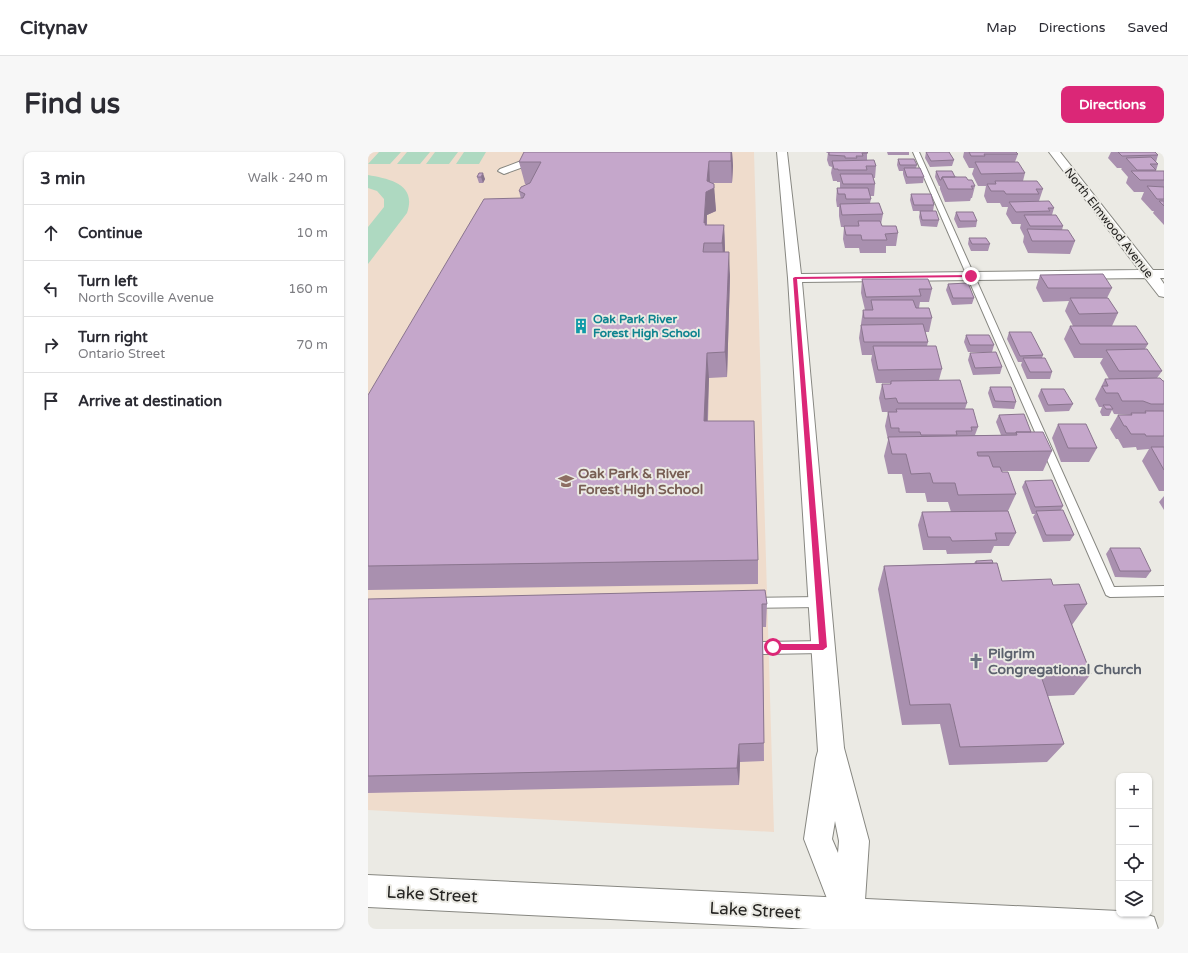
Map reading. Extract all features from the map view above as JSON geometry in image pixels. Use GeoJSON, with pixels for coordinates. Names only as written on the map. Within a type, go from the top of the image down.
{"type":"FeatureCollection","features":[{"type":"Feature","properties":{"kind":"main road","name":"Lake Street"},"geometry":{"type":"LineString","coordinates":[[368,891],[849,922],[1142,929]]}},
{"type":"Feature","properties":{"kind":"street"},"geometry":{"type":"LineString","coordinates":[[504,171],[533,160],[537,152]]}},
{"type":"Feature","properties":{"kind":"street"},"geometry":{"type":"LineString","coordinates":[[782,152],[795,278],[831,748],[818,839],[849,922]]}},
{"type":"Feature","properties":{"kind":"street","name":"North Elmwood Avenue"},"geometry":{"type":"LineString","coordinates":[[1054,152],[1164,293]]}},
{"type":"Feature","properties":{"kind":"street"},"geometry":{"type":"LineString","coordinates":[[795,278],[1164,274]]}},
{"type":"Feature","properties":{"kind":"lane"},"geometry":{"type":"LineString","coordinates":[[916,152],[1110,592],[1164,591]]}},
{"type":"Feature","properties":{"kind":"lane"},"geometry":{"type":"LineString","coordinates":[[740,604],[820,602]]}},
{"type":"Feature","properties":{"kind":"lane"},"geometry":{"type":"LineString","coordinates":[[763,648],[823,647]]}},
{"type":"Feature","properties":{"kind":"shaded area","name":"Oak Park & River Forest High School"},"geometry":{"type":"Polygon","coordinates":[[[368,152],[754,152],[774,832],[368,810],[368,152]]]}},
{"type":"Feature","properties":{"kind":"green space"},"geometry":{"type":"Polygon","coordinates":[[[379,152],[401,152],[390,164],[368,164],[379,152]]]}},
{"type":"Feature","properties":{"kind":"green space"},"geometry":{"type":"Polygon","coordinates":[[[407,152],[430,152],[420,164],[397,164],[407,152]]]}},
{"type":"Feature","properties":{"kind":"green space"},"geometry":{"type":"Polygon","coordinates":[[[435,152],[458,152],[449,164],[426,164],[435,152]]]}},
{"type":"Feature","properties":{"kind":"green space"},"geometry":{"type":"Polygon","coordinates":[[[464,152],[486,152],[479,164],[456,164],[464,152]]]}},
{"type":"Feature","properties":{"kind":"green space"},"geometry":{"type":"Polygon","coordinates":[[[368,175],[393,181],[400,185],[405,189],[408,195],[409,203],[407,213],[368,264],[368,227],[384,207],[384,199],[377,191],[368,188],[368,175]]]}},
{"type":"Feature","properties":{"kind":"building","name":"Oak Park River Forest High School"},"geometry":{"type":"Polygon","coordinates":[[[524,152],[731,152],[731,161],[709,161],[707,181],[714,184],[714,188],[706,192],[704,223],[706,223],[705,225],[724,225],[722,243],[704,243],[703,252],[729,252],[725,352],[707,353],[704,421],[754,421],[758,560],[368,566],[368,395],[484,199],[523,198],[525,194],[519,191],[521,187],[530,183],[541,162],[519,162],[524,152]]]}},
{"type":"Feature","properties":{"kind":"building"},"geometry":{"type":"Polygon","coordinates":[[[829,152],[868,153],[862,153],[863,156],[856,156],[857,158],[845,158],[845,156],[829,155],[829,152]]]}},
{"type":"Feature","properties":{"kind":"building"},"geometry":{"type":"Polygon","coordinates":[[[926,152],[949,152],[954,160],[931,161],[926,152]]]}},
{"type":"Feature","properties":{"kind":"building"},"geometry":{"type":"Polygon","coordinates":[[[969,152],[1016,152],[1018,154],[984,154],[985,156],[971,156],[969,152]]]}},
{"type":"Feature","properties":{"kind":"building"},"geometry":{"type":"Polygon","coordinates":[[[1118,152],[1155,152],[1158,155],[1122,156],[1118,152]]]}},
{"type":"Feature","properties":{"kind":"building"},"geometry":{"type":"Polygon","coordinates":[[[1151,157],[1158,164],[1150,164],[1156,170],[1137,170],[1126,158],[1151,157]]]}},
{"type":"Feature","properties":{"kind":"building"},"geometry":{"type":"Polygon","coordinates":[[[898,159],[914,159],[917,165],[900,165],[898,159]]]}},
{"type":"Feature","properties":{"kind":"building"},"geometry":{"type":"Polygon","coordinates":[[[874,160],[876,166],[866,166],[867,170],[834,169],[832,161],[874,160]]]}},
{"type":"Feature","properties":{"kind":"building"},"geometry":{"type":"Polygon","coordinates":[[[975,162],[1018,162],[1025,173],[981,174],[975,162]]]}},
{"type":"Feature","properties":{"kind":"building"},"geometry":{"type":"Polygon","coordinates":[[[904,168],[920,168],[924,177],[907,177],[904,168]]]}},
{"type":"Feature","properties":{"kind":"building"},"geometry":{"type":"Polygon","coordinates":[[[936,171],[952,171],[955,177],[942,177],[940,180],[936,171]]]}},
{"type":"Feature","properties":{"kind":"building"},"geometry":{"type":"Polygon","coordinates":[[[1131,171],[1164,171],[1164,180],[1140,180],[1131,171]]]}},
{"type":"Feature","properties":{"kind":"building"},"geometry":{"type":"Polygon","coordinates":[[[479,173],[483,173],[481,177],[477,177],[479,173]]]}},
{"type":"Feature","properties":{"kind":"building"},"geometry":{"type":"Polygon","coordinates":[[[840,174],[872,174],[875,184],[843,184],[840,174]]]}},
{"type":"Feature","properties":{"kind":"building"},"geometry":{"type":"Polygon","coordinates":[[[942,177],[966,177],[968,180],[972,180],[975,186],[971,186],[973,189],[948,189],[942,177]]]}},
{"type":"Feature","properties":{"kind":"building"},"geometry":{"type":"Polygon","coordinates":[[[995,181],[1037,181],[1043,189],[1036,189],[1039,194],[1006,194],[1004,191],[991,191],[987,184],[996,184],[995,181]]]}},
{"type":"Feature","properties":{"kind":"building"},"geometry":{"type":"Polygon","coordinates":[[[1147,186],[1164,187],[1164,199],[1157,199],[1147,186]]]}},
{"type":"Feature","properties":{"kind":"building"},"geometry":{"type":"Polygon","coordinates":[[[837,188],[868,188],[871,199],[846,199],[845,194],[838,194],[837,188]]]}},
{"type":"Feature","properties":{"kind":"building"},"geometry":{"type":"Polygon","coordinates":[[[911,194],[931,194],[934,205],[914,205],[911,194]]]}},
{"type":"Feature","properties":{"kind":"building"},"geometry":{"type":"Polygon","coordinates":[[[1049,201],[1054,208],[1048,208],[1050,211],[1016,212],[1009,202],[1049,201]]]}},
{"type":"Feature","properties":{"kind":"building"},"geometry":{"type":"Polygon","coordinates":[[[1159,201],[1164,201],[1164,206],[1159,201]]]}},
{"type":"Feature","properties":{"kind":"building"},"geometry":{"type":"Polygon","coordinates":[[[879,203],[883,214],[842,215],[840,204],[879,203]]]}},
{"type":"Feature","properties":{"kind":"building"},"geometry":{"type":"Polygon","coordinates":[[[920,211],[936,211],[939,220],[922,220],[920,211]]]}},
{"type":"Feature","properties":{"kind":"building"},"geometry":{"type":"Polygon","coordinates":[[[956,212],[973,212],[977,221],[960,221],[956,212]]]}},
{"type":"Feature","properties":{"kind":"building"},"geometry":{"type":"Polygon","coordinates":[[[1024,215],[1056,215],[1063,226],[1030,226],[1024,215]]]}},
{"type":"Feature","properties":{"kind":"building"},"geometry":{"type":"Polygon","coordinates":[[[858,221],[880,221],[882,226],[896,226],[898,233],[885,234],[887,240],[862,240],[861,235],[846,235],[844,226],[859,226],[858,221]]]}},
{"type":"Feature","properties":{"kind":"building"},"geometry":{"type":"Polygon","coordinates":[[[1027,229],[1068,230],[1075,241],[1032,241],[1027,229]]]}},
{"type":"Feature","properties":{"kind":"building"},"geometry":{"type":"Polygon","coordinates":[[[969,238],[986,238],[990,244],[972,244],[969,238]]]}},
{"type":"Feature","properties":{"kind":"building"},"geometry":{"type":"Polygon","coordinates":[[[1103,274],[1112,288],[1048,288],[1040,275],[1103,274]]]}},
{"type":"Feature","properties":{"kind":"building"},"geometry":{"type":"Polygon","coordinates":[[[862,279],[928,279],[932,289],[919,289],[921,296],[866,297],[862,279]]]}},
{"type":"Feature","properties":{"kind":"building"},"geometry":{"type":"Polygon","coordinates":[[[968,283],[974,298],[953,298],[948,284],[968,283]]]}},
{"type":"Feature","properties":{"kind":"building"},"geometry":{"type":"Polygon","coordinates":[[[1070,298],[1108,298],[1118,313],[1079,314],[1070,298]]]}},
{"type":"Feature","properties":{"kind":"building"},"geometry":{"type":"Polygon","coordinates":[[[871,300],[913,300],[916,308],[929,308],[932,318],[864,318],[863,310],[873,310],[871,300]]]}},
{"type":"Feature","properties":{"kind":"building"},"geometry":{"type":"Polygon","coordinates":[[[923,324],[928,342],[864,342],[861,325],[923,324]]]}},
{"type":"Feature","properties":{"kind":"building"},"geometry":{"type":"Polygon","coordinates":[[[1070,326],[1136,326],[1148,344],[1080,344],[1070,326]]]}},
{"type":"Feature","properties":{"kind":"building"},"geometry":{"type":"Polygon","coordinates":[[[1009,332],[1031,332],[1043,355],[1020,356],[1009,332]]]}},
{"type":"Feature","properties":{"kind":"building"},"geometry":{"type":"Polygon","coordinates":[[[966,335],[989,335],[994,345],[970,345],[966,335]]]}},
{"type":"Feature","properties":{"kind":"building"},"geometry":{"type":"Polygon","coordinates":[[[873,346],[936,346],[942,369],[878,370],[873,346]]]}},
{"type":"Feature","properties":{"kind":"building"},"geometry":{"type":"Polygon","coordinates":[[[1147,349],[1162,371],[1119,371],[1106,350],[1147,349]]]}},
{"type":"Feature","properties":{"kind":"building"},"geometry":{"type":"Polygon","coordinates":[[[996,352],[1002,367],[975,368],[970,353],[996,352]]]}},
{"type":"Feature","properties":{"kind":"building"},"geometry":{"type":"Polygon","coordinates":[[[1023,358],[1045,358],[1052,372],[1030,372],[1023,358]]]}},
{"type":"Feature","properties":{"kind":"building"},"geometry":{"type":"Polygon","coordinates":[[[1160,378],[1164,381],[1164,404],[1151,404],[1143,401],[1122,401],[1118,393],[1106,393],[1102,386],[1108,386],[1105,379],[1160,378]]]}},
{"type":"Feature","properties":{"kind":"building"},"geometry":{"type":"Polygon","coordinates":[[[960,380],[967,403],[898,403],[896,398],[885,399],[882,384],[891,384],[891,381],[960,380]]]}},
{"type":"Feature","properties":{"kind":"building"},"geometry":{"type":"Polygon","coordinates":[[[990,387],[1011,387],[1016,402],[995,401],[990,387]]]}},
{"type":"Feature","properties":{"kind":"building"},"geometry":{"type":"Polygon","coordinates":[[[1041,389],[1064,389],[1073,404],[1048,405],[1041,389]]]}},
{"type":"Feature","properties":{"kind":"building"},"geometry":{"type":"Polygon","coordinates":[[[1103,405],[1110,405],[1113,409],[1106,409],[1103,405]]]}},
{"type":"Feature","properties":{"kind":"building"},"geometry":{"type":"Polygon","coordinates":[[[896,409],[973,409],[978,427],[971,427],[972,431],[956,431],[957,435],[921,435],[920,432],[899,432],[899,428],[891,428],[888,412],[897,412],[896,409]]]}},
{"type":"Feature","properties":{"kind":"building"},"geometry":{"type":"Polygon","coordinates":[[[1145,411],[1164,411],[1164,436],[1131,434],[1126,426],[1124,426],[1118,415],[1146,413],[1145,411]]]}},
{"type":"Feature","properties":{"kind":"building"},"geometry":{"type":"Polygon","coordinates":[[[1024,414],[1031,432],[1006,433],[999,415],[1024,414]]]}},
{"type":"Feature","properties":{"kind":"building"},"geometry":{"type":"Polygon","coordinates":[[[1058,424],[1086,424],[1097,448],[1068,448],[1058,424]]]}},
{"type":"Feature","properties":{"kind":"building"},"geometry":{"type":"Polygon","coordinates":[[[1016,432],[1043,432],[1052,451],[977,452],[978,456],[989,456],[993,467],[1000,467],[1002,472],[1008,472],[1016,494],[958,495],[955,483],[933,483],[930,473],[911,474],[906,454],[892,454],[888,437],[1017,435],[1016,432]]]}},
{"type":"Feature","properties":{"kind":"building"},"geometry":{"type":"Polygon","coordinates":[[[1151,447],[1164,447],[1164,470],[1151,447]]]}},
{"type":"Feature","properties":{"kind":"building"},"geometry":{"type":"Polygon","coordinates":[[[1052,480],[1063,506],[1035,507],[1025,481],[1052,480]]]}},
{"type":"Feature","properties":{"kind":"building"},"geometry":{"type":"Polygon","coordinates":[[[1063,510],[1074,535],[1046,535],[1036,511],[1063,510]]]}},
{"type":"Feature","properties":{"kind":"building"},"geometry":{"type":"Polygon","coordinates":[[[1008,511],[1016,533],[995,533],[997,540],[952,541],[950,537],[928,537],[922,512],[1008,511]]]}},
{"type":"Feature","properties":{"kind":"building"},"geometry":{"type":"Polygon","coordinates":[[[1110,548],[1140,548],[1151,571],[1120,571],[1110,548]]]}},
{"type":"Feature","properties":{"kind":"building"},"geometry":{"type":"Polygon","coordinates":[[[992,560],[993,563],[976,563],[976,561],[992,560]]]}},
{"type":"Feature","properties":{"kind":"building","name":"Pilgrim Congregational Church"},"geometry":{"type":"Polygon","coordinates":[[[997,563],[1002,581],[1051,579],[1053,585],[1079,584],[1087,604],[1064,605],[1091,674],[1041,676],[1064,744],[960,747],[950,704],[910,705],[884,566],[997,563]]]}},
{"type":"Feature","properties":{"kind":"building"},"geometry":{"type":"Polygon","coordinates":[[[765,590],[767,604],[762,604],[764,743],[739,744],[737,768],[368,776],[368,599],[765,590]]]}},
{"type":"Feature","properties":{"kind":"place","name":"Oak Park River Forest High School"},"geometry":{"type":"Point","coordinates":[581,326]}},
{"type":"Feature","properties":{"kind":"place","name":"Oak Park & River Forest High School"},"geometry":{"type":"Point","coordinates":[566,481]}},
{"type":"Feature","properties":{"kind":"place","name":"Pilgrim Congregational Church"},"geometry":{"type":"Point","coordinates":[976,661]}},
{"type":"Feature","properties":{"kind":"route"},"geometry":{"type":"LineString","coordinates":[[773,647],[823,647],[795,278],[971,276]]}}]}
